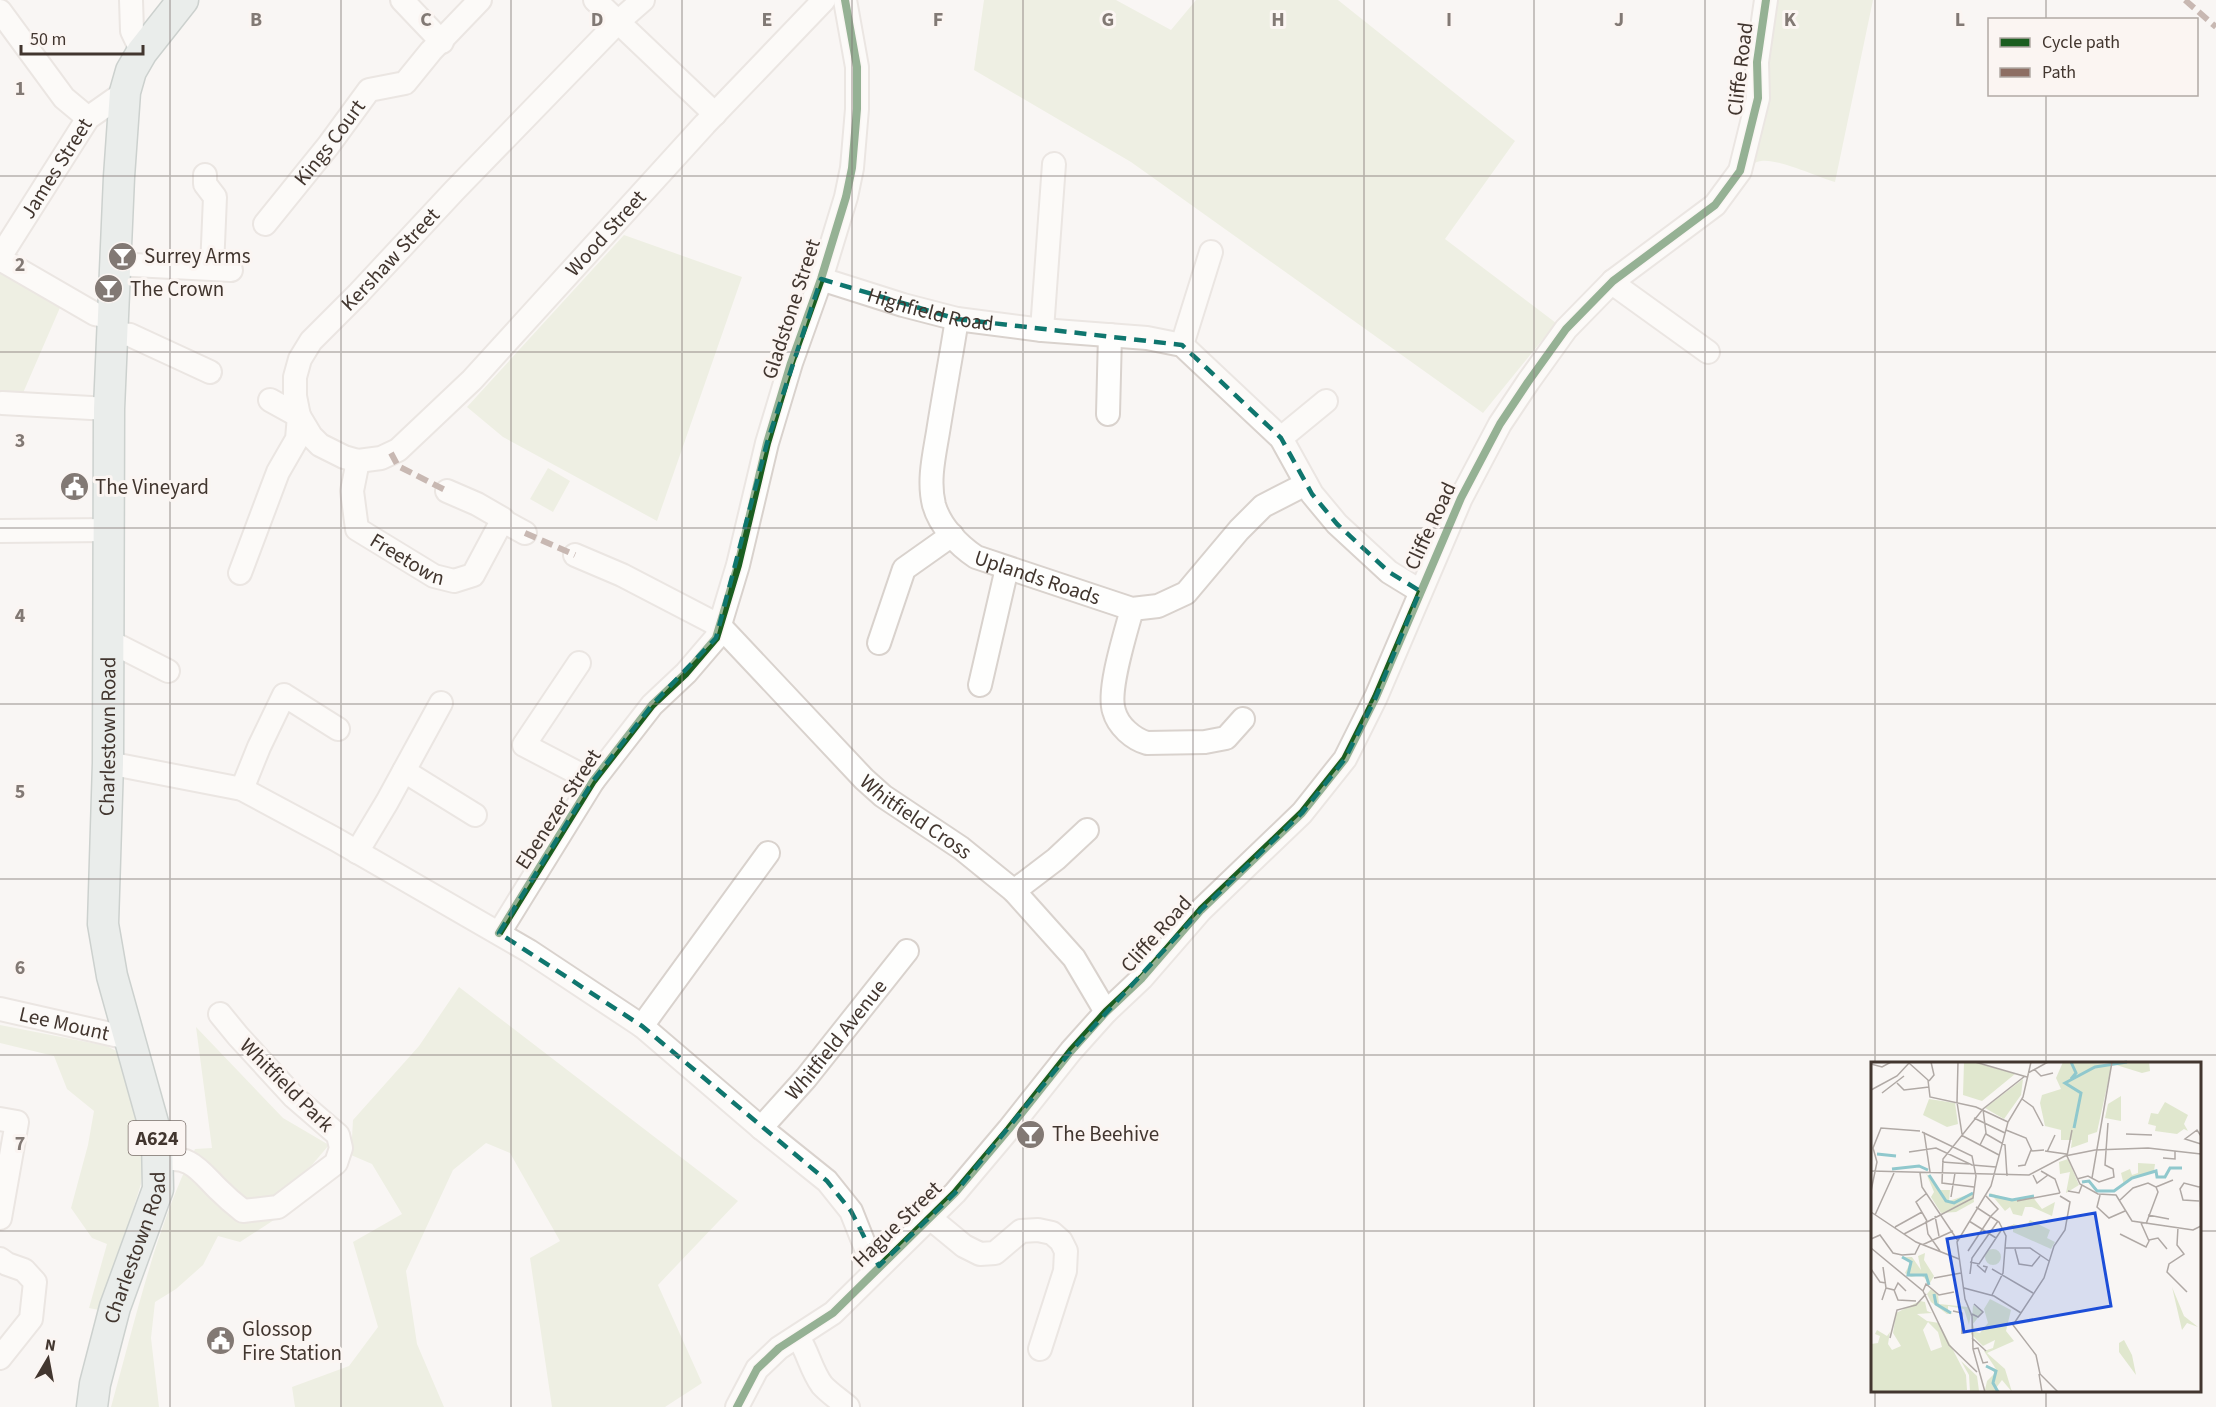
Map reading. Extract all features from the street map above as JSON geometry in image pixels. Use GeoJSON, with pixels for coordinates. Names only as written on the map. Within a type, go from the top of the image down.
{"type":"FeatureCollection","features":[{"type":"Feature","properties":{"kind":"main road","name":"A624"},"geometry":{"type":"LineString","coordinates":[[142,52],[183,0]]}},
{"type":"Feature","properties":{"kind":"main road","name":"Charlestown Road"},"geometry":{"type":"LineString","coordinates":[[92,1407],[95,1384],[115,1307],[158,1189],[159,1161],[156,1137],[111,976],[103,924],[108,763],[109,409],[114,264],[125,92],[131,71],[142,52]]}},
{"type":"Feature","properties":{"kind":"street"},"geometry":{"type":"LineString","coordinates":[[131,0],[132,31],[142,52]]}},
{"type":"Feature","properties":{"kind":"street"},"geometry":{"type":"LineString","coordinates":[[402,0],[442,42],[480,0]]}},
{"type":"Feature","properties":{"kind":"street"},"geometry":{"type":"LineString","coordinates":[[596,0],[715,114]]}},
{"type":"Feature","properties":{"kind":"street","name":"Kershaw Street"},"geometry":{"type":"LineString","coordinates":[[240,573],[278,472],[297,439],[299,416],[294,377],[300,359],[311,341],[619,21],[643,0]]}},
{"type":"Feature","properties":{"kind":"street","name":"Wood Street"},"geometry":{"type":"LineString","coordinates":[[358,461],[381,458],[398,450],[472,380],[715,114],[824,0]]}},
{"type":"Feature","properties":{"kind":"street","name":"Gladstone Street"},"geometry":{"type":"LineString","coordinates":[[720,626],[738,565],[767,443],[846,197],[856,138],[857,67],[845,0]]}},
{"type":"Feature","properties":{"kind":"street","name":"Cliffe Road"},"geometry":{"type":"LineString","coordinates":[[1071,1051],[1106,1012],[1142,978],[1201,910],[1302,813],[1345,759],[1376,697],[1461,498],[1500,424],[1566,328],[1613,281],[1715,205],[1740,171],[1758,98],[1757,62],[1766,0]]}},
{"type":"Feature","properties":{"kind":"street"},"geometry":{"type":"LineString","coordinates":[[0,11],[64,98],[88,118]]}},
{"type":"Feature","properties":{"kind":"street","name":"Kings Court"},"geometry":{"type":"LineString","coordinates":[[265,224],[328,146],[369,90],[405,83],[442,42]]}},
{"type":"Feature","properties":{"kind":"street","name":"James Street"},"geometry":{"type":"LineString","coordinates":[[0,258],[88,118],[125,92]]}},
{"type":"Feature","properties":{"kind":"street"},"geometry":{"type":"LineString","coordinates":[[1042,330],[1054,164]]}},
{"type":"Feature","properties":{"kind":"street"},"geometry":{"type":"LineString","coordinates":[[114,264],[221,269],[215,197],[205,184],[205,175]]}},
{"type":"Feature","properties":{"kind":"street"},"geometry":{"type":"LineString","coordinates":[[1210,252],[1182,345],[1281,438],[1320,505],[1352,540],[1389,572],[1420,591]]}},
{"type":"Feature","properties":{"kind":"street"},"geometry":{"type":"LineString","coordinates":[[0,258],[130,335],[210,372]]}},
{"type":"Feature","properties":{"kind":"street","name":"Highfield Road"},"geometry":{"type":"LineString","coordinates":[[821,279],[903,305],[957,319],[1042,330],[1147,338],[1182,345]]}},
{"type":"Feature","properties":{"kind":"street"},"geometry":{"type":"LineString","coordinates":[[1613,281],[1615,285],[1708,352]]}},
{"type":"Feature","properties":{"kind":"street","name":"Uplands Roads"},"geometry":{"type":"LineString","coordinates":[[957,319],[931,480],[932,493],[938,516],[952,534],[976,557],[1132,609],[1158,606],[1186,593],[1239,530],[1263,506],[1306,484]]}},
{"type":"Feature","properties":{"kind":"street"},"geometry":{"type":"LineString","coordinates":[[1108,414],[1110,335]]}},
{"type":"Feature","properties":{"kind":"street"},"geometry":{"type":"LineString","coordinates":[[270,400],[299,416],[311,436],[321,445],[344,457],[358,461]]}},
{"type":"Feature","properties":{"kind":"street"},"geometry":{"type":"LineString","coordinates":[[1281,438],[1326,401]]}},
{"type":"Feature","properties":{"kind":"street"},"geometry":{"type":"LineString","coordinates":[[2,403],[109,409]]}},
{"type":"Feature","properties":{"kind":"street","name":"Freetown"},"geometry":{"type":"LineString","coordinates":[[358,461],[352,491],[357,529],[434,576],[454,581],[473,574],[503,521]]}},
{"type":"Feature","properties":{"kind":"street"},"geometry":{"type":"LineString","coordinates":[[447,491],[501,517],[503,521],[525,533]]}},
{"type":"Feature","properties":{"kind":"street"},"geometry":{"type":"LineString","coordinates":[[0,531],[110,530]]}},
{"type":"Feature","properties":{"kind":"street"},"geometry":{"type":"LineString","coordinates":[[879,643],[904,568],[952,534]]}},
{"type":"Feature","properties":{"kind":"street"},"geometry":{"type":"LineString","coordinates":[[574,555],[622,575],[720,626]]}},
{"type":"Feature","properties":{"kind":"street"},"geometry":{"type":"LineString","coordinates":[[980,685],[1007,568]]}},
{"type":"Feature","properties":{"kind":"street"},"geometry":{"type":"LineString","coordinates":[[1132,609],[1113,692],[1114,711],[1131,735],[1147,742],[1205,742],[1226,738],[1244,719]]}},
{"type":"Feature","properties":{"kind":"street","name":"Ebenezer Street"},"geometry":{"type":"LineString","coordinates":[[499,933],[593,781],[651,705],[686,673],[716,638],[720,626]]}},
{"type":"Feature","properties":{"kind":"street","name":"Whitfield Cross"},"geometry":{"type":"LineString","coordinates":[[720,626],[883,796],[960,848],[1014,891],[1074,958],[1106,1012]]}},
{"type":"Feature","properties":{"kind":"street"},"geometry":{"type":"LineString","coordinates":[[108,645],[118,646],[168,671]]}},
{"type":"Feature","properties":{"kind":"street"},"geometry":{"type":"LineString","coordinates":[[579,663],[524,745],[593,781]]}},
{"type":"Feature","properties":{"kind":"street"},"geometry":{"type":"LineString","coordinates":[[242,789],[284,695],[338,729]]}},
{"type":"Feature","properties":{"kind":"street"},"geometry":{"type":"LineString","coordinates":[[357,852],[441,704]]}},
{"type":"Feature","properties":{"kind":"street"},"geometry":{"type":"LineString","coordinates":[[108,763],[242,789],[529,951],[642,1026],[835,1188],[851,1211],[867,1251],[879,1266]]}},
{"type":"Feature","properties":{"kind":"street"},"geometry":{"type":"LineString","coordinates":[[404,771],[475,815]]}},
{"type":"Feature","properties":{"kind":"street"},"geometry":{"type":"LineString","coordinates":[[1014,891],[1056,860],[1087,830]]}},
{"type":"Feature","properties":{"kind":"street"},"geometry":{"type":"LineString","coordinates":[[642,1026],[768,853]]}},
{"type":"Feature","properties":{"kind":"street","name":"Whitfield Avenue"},"geometry":{"type":"LineString","coordinates":[[761,1128],[806,1078],[908,951]]}},
{"type":"Feature","properties":{"kind":"street","name":"Lee Mount"},"geometry":{"type":"LineString","coordinates":[[0,1009],[128,1038]]}},
{"type":"Feature","properties":{"kind":"street","name":"Whitfield Park"},"geometry":{"type":"LineString","coordinates":[[159,1161],[179,1159],[196,1166],[243,1211],[278,1207],[336,1163],[341,1148],[338,1136],[294,1097],[220,1014]]}},
{"type":"Feature","properties":{"kind":"street","name":"Hague Street"},"geometry":{"type":"LineString","coordinates":[[737,1407],[758,1369],[779,1348],[833,1313],[955,1193],[1071,1051]]}},
{"type":"Feature","properties":{"kind":"street"},"geometry":{"type":"LineString","coordinates":[[0,1119],[17,1122],[0,1218]]}},
{"type":"Feature","properties":{"kind":"street"},"geometry":{"type":"LineString","coordinates":[[930,1218],[964,1246],[980,1254],[995,1253],[1021,1231],[1038,1230],[1053,1233],[1061,1241],[1067,1259],[1040,1349]]}},
{"type":"Feature","properties":{"kind":"street"},"geometry":{"type":"LineString","coordinates":[[0,1259],[24,1270],[35,1282],[31,1320],[0,1358]]}},
{"type":"Feature","properties":{"kind":"street"},"geometry":{"type":"LineString","coordinates":[[798,1336],[823,1385],[848,1407]]}},
{"type":"Feature","properties":{"kind":"highlighted area"},"geometry":{"type":"Polygon","coordinates":[[[821,279],[957,319],[1182,345],[1281,438],[1312,494],[1337,524],[1389,572],[1420,591],[1376,697],[1345,759],[1302,813],[1201,910],[1071,1051],[955,1193],[879,1266],[851,1211],[827,1181],[642,1026],[499,933],[593,781],[652,705],[716,638],[767,443],[821,279]]]}},
{"type":"Feature","properties":{"kind":"green space"},"geometry":{"type":"Polygon","coordinates":[[[984,0],[1116,0],[1171,30],[1196,0],[1338,0],[1515,141],[1445,239],[1556,323],[1483,413],[1131,162],[974,70],[984,0]]]}},
{"type":"Feature","properties":{"kind":"green space"},"geometry":{"type":"Polygon","coordinates":[[[1776,0],[1873,0],[1835,182],[1777,162],[1759,161],[1748,167],[1776,0]]]}},
{"type":"Feature","properties":{"kind":"green space"},"geometry":{"type":"Polygon","coordinates":[[[624,235],[742,277],[657,521],[503,437],[467,407],[624,235]]]}},
{"type":"Feature","properties":{"kind":"green space"},"geometry":{"type":"Polygon","coordinates":[[[0,266],[62,303],[23,393],[0,392],[0,266]]]}},
{"type":"Feature","properties":{"kind":"green space"},"geometry":{"type":"Polygon","coordinates":[[[548,468],[570,481],[553,512],[530,499],[548,468]]]}},
{"type":"Feature","properties":{"kind":"green space"},"geometry":{"type":"Polygon","coordinates":[[[459,987],[738,1201],[658,1285],[702,1383],[665,1407],[552,1407],[530,1258],[560,1241],[510,1153],[486,1143],[453,1170],[406,1271],[417,1344],[444,1407],[295,1407],[292,1387],[349,1366],[378,1327],[353,1242],[402,1214],[372,1164],[351,1155],[353,1120],[419,1046],[459,987]]]}},
{"type":"Feature","properties":{"kind":"green space"},"geometry":{"type":"Polygon","coordinates":[[[0,1025],[107,1046],[120,1053],[136,1109],[144,1152],[141,1184],[109,1287],[99,1310],[89,1308],[107,1244],[92,1238],[71,1208],[88,1145],[94,1111],[67,1089],[54,1056],[0,1043],[0,1025]]]}},
{"type":"Feature","properties":{"kind":"green space"},"geometry":{"type":"Polygon","coordinates":[[[196,1027],[283,1118],[329,1145],[294,1186],[280,1216],[240,1242],[218,1236],[203,1265],[176,1289],[155,1302],[151,1338],[159,1407],[111,1407],[147,1276],[168,1211],[195,1149],[212,1148],[196,1027]]]}},
{"type":"Feature","properties":{"kind":"marked path"},"geometry":{"type":"LineString","coordinates":[[2185,0],[2216,27]]}},
{"type":"Feature","properties":{"kind":"marked path"},"geometry":{"type":"LineString","coordinates":[[391,453],[398,466],[447,491]]}},
{"type":"Feature","properties":{"kind":"marked path"},"geometry":{"type":"LineString","coordinates":[[525,533],[575,555]]}},
{"type":"Feature","properties":{"kind":"cycle path"},"geometry":{"type":"LineString","coordinates":[[499,933],[593,781],[652,705],[686,673],[716,638],[738,565],[767,443],[791,363],[821,279],[846,197],[852,168],[857,109],[857,67],[845,0]]}},
{"type":"Feature","properties":{"kind":"cycle path"},"geometry":{"type":"LineString","coordinates":[[737,1407],[757,1369],[779,1348],[833,1313],[955,1193],[1071,1051],[1106,1012],[1142,978],[1201,910],[1302,813],[1345,759],[1376,697],[1461,498],[1500,424],[1528,382],[1566,329],[1613,281],[1715,205],[1740,171],[1758,98],[1757,62],[1766,0]]}},
{"type":"Feature","properties":{"kind":"place","name":"Surrey Arms"},"geometry":{"type":"Point","coordinates":[123,256]}},
{"type":"Feature","properties":{"kind":"place","name":"The Crown"},"geometry":{"type":"Point","coordinates":[109,289]}},
{"type":"Feature","properties":{"kind":"place","name":"The Vineyard"},"geometry":{"type":"Point","coordinates":[74,487]}},
{"type":"Feature","properties":{"kind":"place","name":"The Beehive"},"geometry":{"type":"Point","coordinates":[1031,1134]}},
{"type":"Feature","properties":{"kind":"place","name":"Glossop Fire Station"},"geometry":{"type":"Point","coordinates":[221,1341]}}]}
